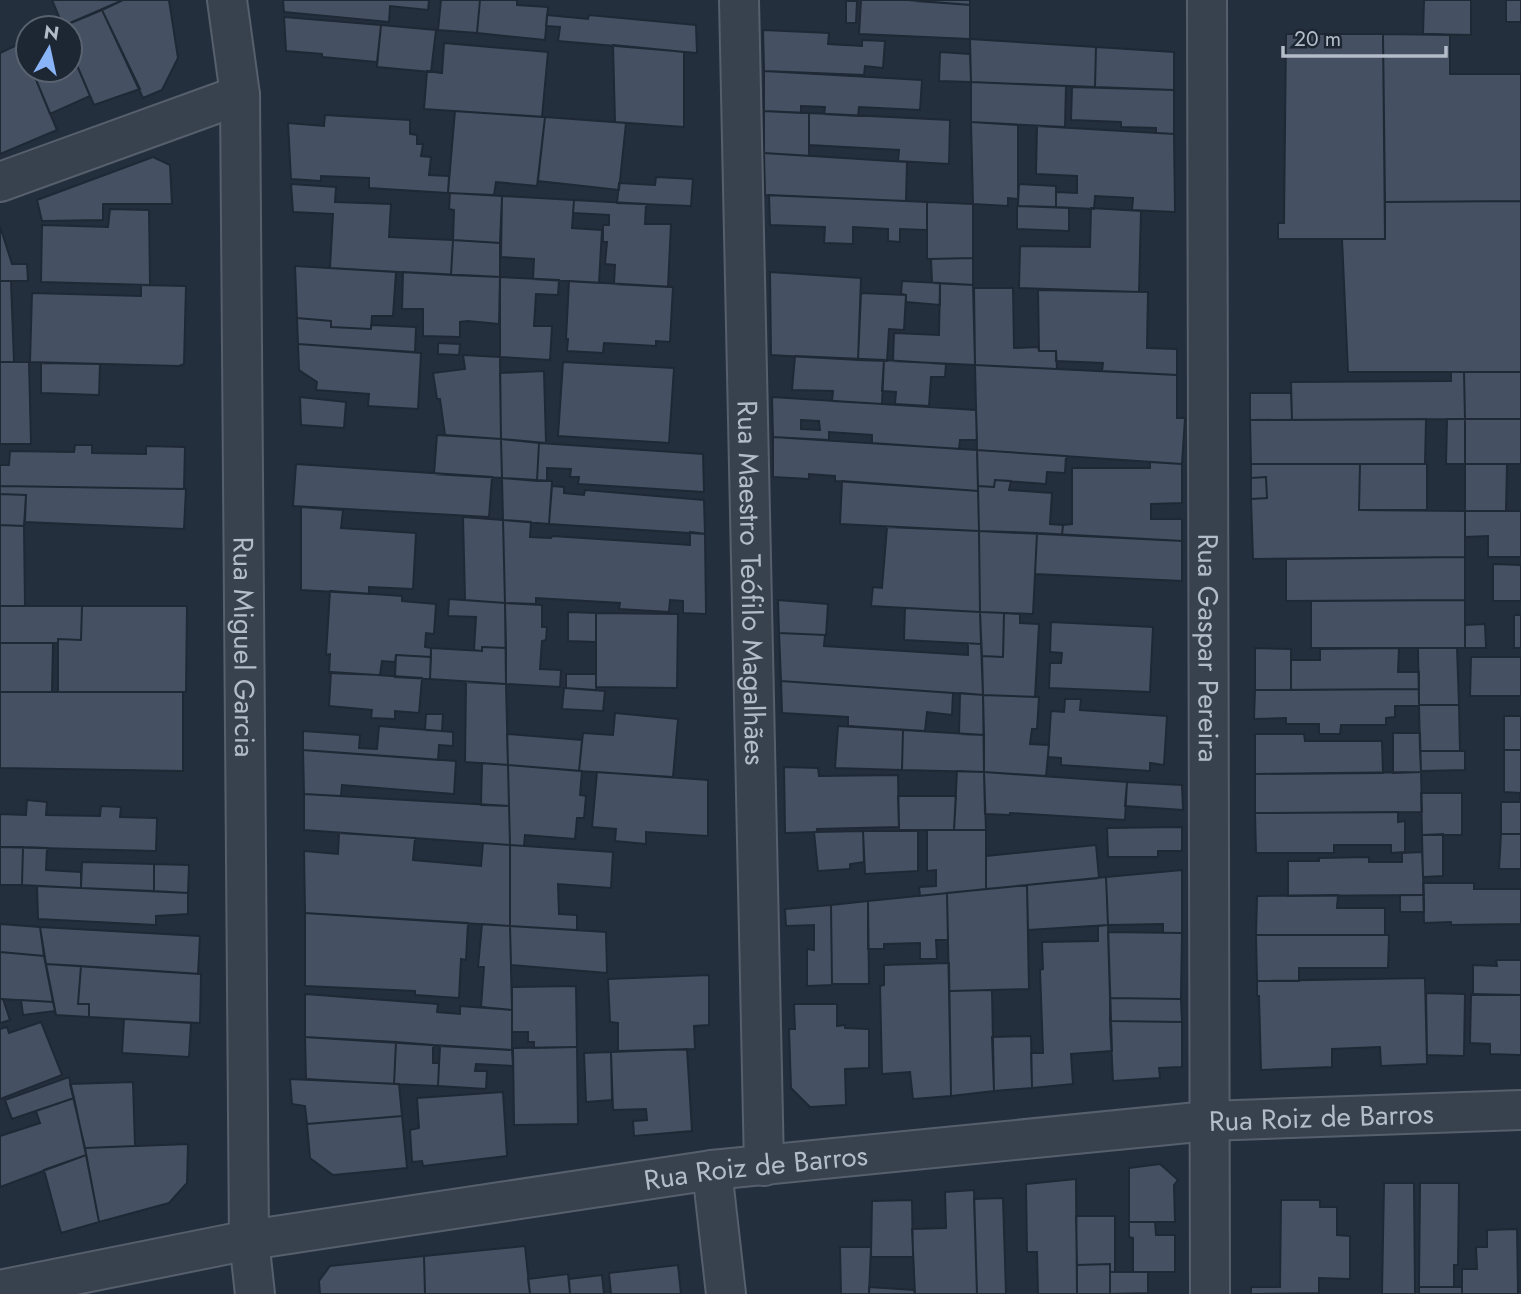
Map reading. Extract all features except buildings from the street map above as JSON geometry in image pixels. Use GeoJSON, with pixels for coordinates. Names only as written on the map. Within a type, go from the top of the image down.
{"type":"FeatureCollection","features":[{"type":"Feature","properties":{"kind":"street","name":"Rua Miguel Garcia"},"geometry":{"type":"LineString","coordinates":[[227,0],[240,96],[249,1240],[255,1294]]}},
{"type":"Feature","properties":{"kind":"street","name":"Rua Maestro Teófilo Magalhães"},"geometry":{"type":"LineString","coordinates":[[739,0],[764,1166]]}},
{"type":"Feature","properties":{"kind":"street","name":"Rua Gaspar Pereira"},"geometry":{"type":"LineString","coordinates":[[1207,0],[1210,1294]]}},
{"type":"Feature","properties":{"kind":"street"},"geometry":{"type":"LineString","coordinates":[[0,182],[240,96]]}},
{"type":"Feature","properties":{"kind":"street","name":"Rua Roiz de Barros"},"geometry":{"type":"LineString","coordinates":[[0,1290],[249,1240],[712,1170],[1208,1121],[1521,1110]]}},
{"type":"Feature","properties":{"kind":"street"},"geometry":{"type":"LineString","coordinates":[[712,1170],[726,1294]]}}]}
